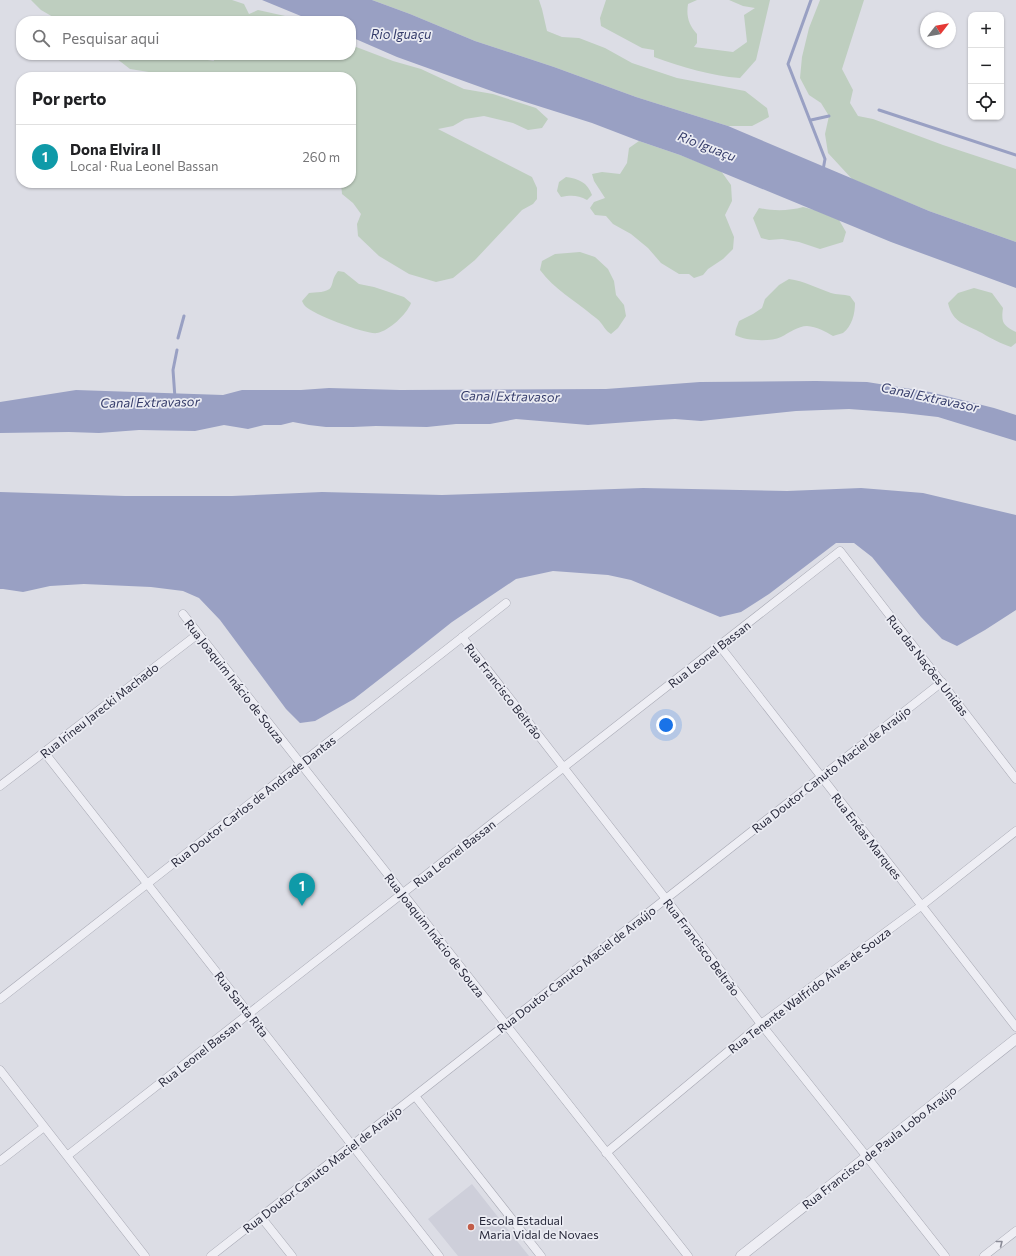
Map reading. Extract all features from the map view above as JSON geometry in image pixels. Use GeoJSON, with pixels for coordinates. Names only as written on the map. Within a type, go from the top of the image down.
{"type":"FeatureCollection","features":[{"type":"Feature","properties":{"kind":"street","name":"Rua Leonel Bassan"},"geometry":{"type":"LineString","coordinates":[[67,1156],[840,551]]}},
{"type":"Feature","properties":{"kind":"street","name":"Rua das Nações Unidas"},"geometry":{"type":"LineString","coordinates":[[840,551],[1016,779]]}},
{"type":"Feature","properties":{"kind":"street","name":"Rua Doutor Carlos de Andrade Dantas"},"geometry":{"type":"LineString","coordinates":[[0,999],[506,603]]}},
{"type":"Feature","properties":{"kind":"street","name":"Rua Joaquim Inácio de Souza"},"geometry":{"type":"LineString","coordinates":[[183,614],[688,1256]]}},
{"type":"Feature","properties":{"kind":"street","name":"Rua Irineu Jarecki Machado"},"geometry":{"type":"LineString","coordinates":[[0,786],[198,634]]}},
{"type":"Feature","properties":{"kind":"street","name":"Rua Francisco Beltrão"},"geometry":{"type":"LineString","coordinates":[[462,637],[666,899],[761,1024],[945,1256]]}},
{"type":"Feature","properties":{"kind":"street","name":"Rua Enéas Marques"},"geometry":{"type":"LineString","coordinates":[[719,646],[1016,1027]]}},
{"type":"Feature","properties":{"kind":"street","name":"Rua Doutor Canuto Maciel de Araújo"},"geometry":{"type":"LineString","coordinates":[[211,1256],[942,682]]}},
{"type":"Feature","properties":{"kind":"street","name":"Rua Santa Rita"},"geometry":{"type":"LineString","coordinates":[[44,752],[439,1256]]}},
{"type":"Feature","properties":{"kind":"street","name":"Rua Tenente Walfrido Alves de Souza"},"geometry":{"type":"LineString","coordinates":[[606,1153],[761,1024],[921,906],[1016,831]]}},
{"type":"Feature","properties":{"kind":"street","name":"Rua Francisco de Paula Lobo Araújo"},"geometry":{"type":"LineString","coordinates":[[741,1256],[1016,1039]]}},
{"type":"Feature","properties":{"kind":"street"},"geometry":{"type":"LineString","coordinates":[[0,1070],[145,1256]]}},
{"type":"Feature","properties":{"kind":"street"},"geometry":{"type":"LineString","coordinates":[[415,1096],[541,1256]]}},
{"type":"Feature","properties":{"kind":"street"},"geometry":{"type":"LineString","coordinates":[[0,1161],[44,1126]]}},
{"type":"Feature","properties":{"kind":"street"},"geometry":{"type":"LineString","coordinates":[[261,1217],[292,1256]]}},
{"type":"Feature","properties":{"kind":"street"},"geometry":{"type":"LineString","coordinates":[[984,1256],[1016,1231]]}},
{"type":"Feature","properties":{"kind":"shaded area","name":"Escola Estadual Maria Vidal de Novaes"},"geometry":{"type":"Polygon","coordinates":[[[472,1184],[529,1256],[458,1256],[428,1219],[472,1184]]]}},
{"type":"Feature","properties":{"kind":"green space"},"geometry":{"type":"Polygon","coordinates":[[[31,0],[232,0],[244,4],[249,14],[258,10],[285,16],[51,16],[41,10],[31,0]]]}},
{"type":"Feature","properties":{"kind":"green space"},"geometry":{"type":"Polygon","coordinates":[[[372,0],[539,0],[547,31],[562,37],[579,38],[605,48],[632,63],[677,78],[745,91],[767,108],[769,117],[752,126],[728,126],[636,97],[554,67],[475,41],[372,0]]]}},
{"type":"Feature","properties":{"kind":"green space"},"geometry":{"type":"Polygon","coordinates":[[[606,0],[697,0],[688,4],[687,9],[689,20],[697,34],[697,43],[694,47],[733,52],[747,42],[744,15],[755,8],[743,6],[729,0],[770,0],[756,60],[740,78],[697,70],[654,57],[654,50],[642,48],[601,26],[600,18],[606,0]]]}},
{"type":"Feature","properties":{"kind":"green space"},"geometry":{"type":"Polygon","coordinates":[[[820,0],[864,0],[842,69],[853,90],[850,103],[858,116],[873,119],[943,145],[1016,169],[1016,242],[929,211],[852,179],[828,153],[825,134],[829,116],[821,103],[809,95],[800,78],[802,57],[809,28],[820,0]]]}},
{"type":"Feature","properties":{"kind":"green space"},"geometry":{"type":"Polygon","coordinates":[[[356,47],[393,61],[421,69],[464,89],[493,94],[536,108],[548,119],[542,128],[528,130],[513,123],[484,116],[465,119],[453,126],[438,129],[532,177],[537,188],[537,199],[533,204],[522,210],[475,260],[453,278],[436,282],[409,274],[379,256],[358,236],[357,224],[361,214],[353,203],[342,194],[341,188],[356,188],[356,72],[149,72],[130,69],[118,60],[356,60],[356,47]]]}},
{"type":"Feature","properties":{"kind":"green space"},"geometry":{"type":"Polygon","coordinates":[[[639,141],[721,171],[731,185],[732,201],[725,215],[734,237],[733,249],[723,259],[708,269],[703,275],[694,278],[689,274],[679,274],[661,263],[648,248],[631,234],[613,224],[606,216],[595,215],[590,208],[594,202],[605,198],[594,181],[592,174],[602,172],[620,174],[627,163],[629,148],[639,141]]]}},
{"type":"Feature","properties":{"kind":"green space"},"geometry":{"type":"Polygon","coordinates":[[[566,177],[575,179],[585,184],[592,195],[587,200],[574,196],[561,197],[557,191],[559,182],[566,177]]]}},
{"type":"Feature","properties":{"kind":"green space"},"geometry":{"type":"Polygon","coordinates":[[[803,207],[815,210],[839,220],[846,232],[843,242],[820,249],[799,242],[782,239],[769,240],[761,238],[753,218],[759,208],[781,210],[803,207]]]}},
{"type":"Feature","properties":{"kind":"green space"},"geometry":{"type":"Polygon","coordinates":[[[580,252],[595,257],[608,269],[614,281],[616,295],[624,305],[626,316],[618,328],[611,334],[598,320],[558,289],[540,270],[542,261],[555,254],[580,252]]]}},
{"type":"Feature","properties":{"kind":"green space"},"geometry":{"type":"Polygon","coordinates":[[[338,271],[344,272],[359,284],[374,287],[404,297],[411,303],[406,312],[392,326],[382,332],[377,333],[363,331],[340,323],[318,314],[305,306],[302,301],[309,293],[329,289],[338,271]]]}},
{"type":"Feature","properties":{"kind":"green space"},"geometry":{"type":"Polygon","coordinates":[[[789,279],[805,283],[833,294],[850,296],[855,303],[851,323],[846,330],[843,333],[833,336],[818,328],[804,326],[771,340],[751,340],[735,335],[739,321],[762,308],[765,299],[779,285],[789,279]]]}},
{"type":"Feature","properties":{"kind":"green space"},"geometry":{"type":"Polygon","coordinates":[[[974,288],[992,293],[1003,308],[1002,317],[1004,323],[1016,332],[1016,343],[1011,347],[966,325],[953,315],[948,303],[958,293],[974,288]]]}},
{"type":"Feature","properties":{"kind":"water","name":"Rio Iguaçu"},"geometry":{"type":"Polygon","coordinates":[[[262,0],[372,0],[475,41],[554,67],[636,97],[728,126],[929,211],[1016,242],[1016,288],[891,242],[680,155],[592,123],[497,93],[397,57],[356,39],[356,16],[301,16],[262,0]]]}},
{"type":"Feature","properties":{"kind":"water","name":"Canal Extravasor"},"geometry":{"type":"Polygon","coordinates":[[[700,382],[867,382],[930,392],[994,408],[1016,415],[1016,441],[938,417],[849,409],[796,411],[701,421],[675,419],[588,425],[516,419],[490,424],[456,424],[427,427],[326,427],[293,422],[281,425],[264,425],[248,429],[224,425],[195,431],[139,430],[99,433],[0,433],[0,402],[76,390],[223,395],[242,390],[301,390],[329,388],[400,390],[606,389],[700,382]]]}},
{"type":"Feature","properties":{"kind":"water"},"geometry":{"type":"Polygon","coordinates":[[[643,488],[787,491],[861,488],[923,493],[1016,515],[1016,610],[957,646],[942,639],[921,617],[872,557],[854,543],[836,543],[769,594],[741,612],[720,617],[631,580],[608,575],[553,571],[516,579],[452,622],[354,699],[315,721],[300,723],[286,709],[220,620],[199,598],[183,591],[151,587],[84,584],[50,586],[23,592],[0,589],[0,492],[125,496],[232,496],[322,492],[442,495],[643,488]]]}},
{"type":"Feature","properties":{"kind":"waterway"},"geometry":{"type":"LineString","coordinates":[[811,0],[788,64],[825,159],[823,170]]}},
{"type":"Feature","properties":{"kind":"waterway"},"geometry":{"type":"LineString","coordinates":[[879,110],[1016,155]]}},
{"type":"Feature","properties":{"kind":"waterway"},"geometry":{"type":"LineString","coordinates":[[811,120],[829,116]]}},
{"type":"Feature","properties":{"kind":"waterway"},"geometry":{"type":"LineString","coordinates":[[178,338],[184,316]]}},
{"type":"Feature","properties":{"kind":"waterway","name":"Canal Extravasor"},"geometry":{"type":"LineString","coordinates":[[175,398],[173,370],[177,350]]}},
{"type":"Feature","properties":{"kind":"place","name":"Dona Elvira II"},"geometry":{"type":"Point","coordinates":[302,906]}},
{"type":"Feature","properties":{"kind":"place","name":"Escola Estadual Maria Vidal de Novaes"},"geometry":{"type":"Point","coordinates":[471,1227]}}]}
